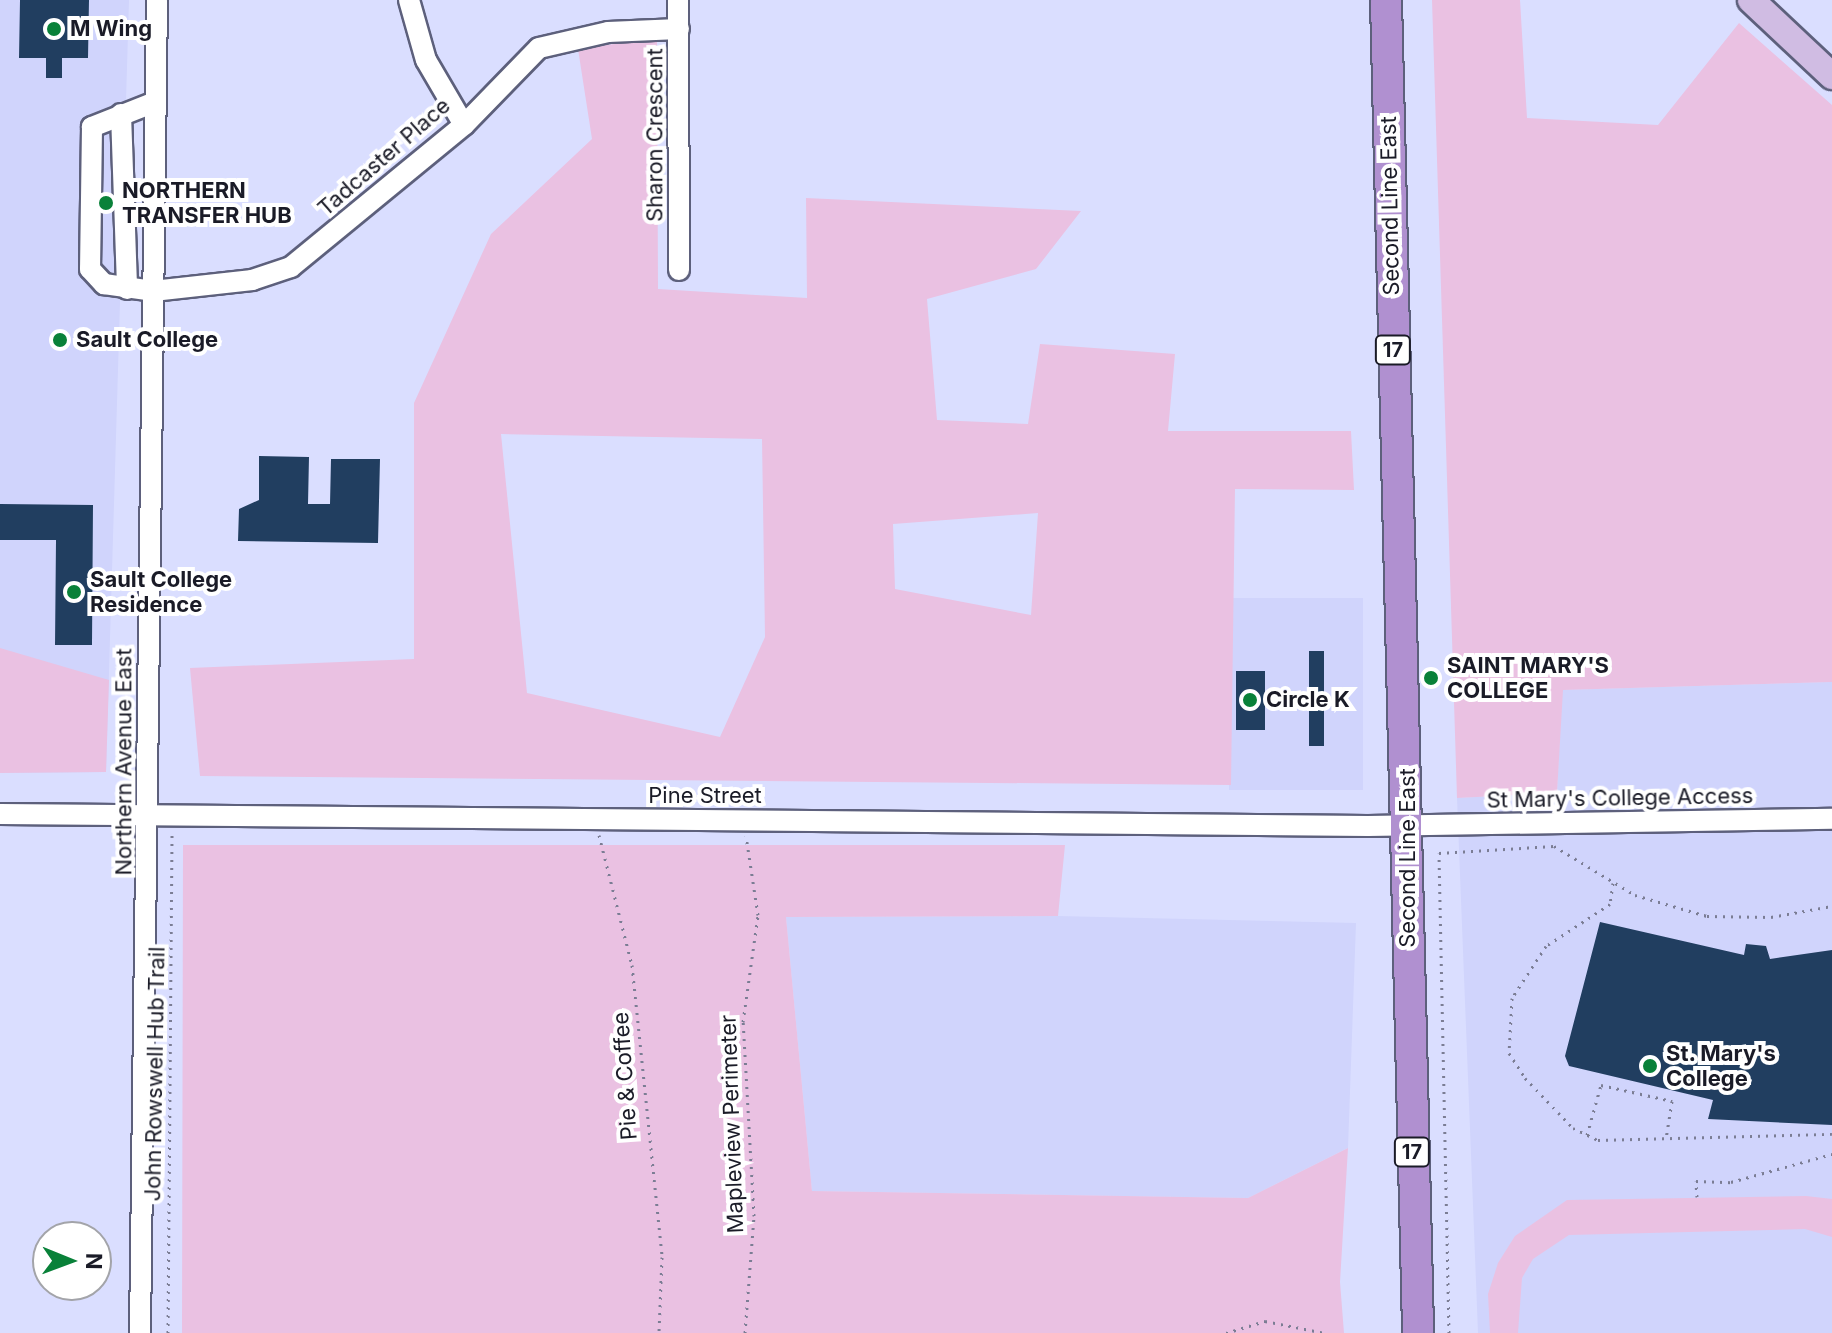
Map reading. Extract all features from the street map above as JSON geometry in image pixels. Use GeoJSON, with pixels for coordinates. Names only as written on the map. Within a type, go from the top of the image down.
{"type":"FeatureCollection","features":[{"type":"Feature","properties":{"kind":"highway","name":"Second Line East"},"geometry":{"type":"LineString","coordinates":[[1386,0],[1406,825],[1406,970],[1418,1333]]}},
{"type":"Feature","properties":{"kind":"main road"},"geometry":{"type":"LineString","coordinates":[[1751,0],[1832,76]]}},
{"type":"Feature","properties":{"kind":"street","name":"Northern Avenue East"},"geometry":{"type":"LineString","coordinates":[[140,1333],[157,0]]}},
{"type":"Feature","properties":{"kind":"street"},"geometry":{"type":"LineString","coordinates":[[409,0],[426,60],[464,125]]}},
{"type":"Feature","properties":{"kind":"street","name":"Sharon Crescent"},"geometry":{"type":"LineString","coordinates":[[678,0],[679,270]]}},
{"type":"Feature","properties":{"kind":"street","name":"Tadcaster Place"},"geometry":{"type":"LineString","coordinates":[[127,289],[153,291],[252,280],[291,267],[464,125],[539,48],[608,32],[679,29]]}},
{"type":"Feature","properties":{"kind":"street"},"geometry":{"type":"LineString","coordinates":[[121,114],[127,289],[104,284],[90,269],[92,127],[121,114],[155,102]]}},
{"type":"Feature","properties":{"kind":"street","name":"Pine Street"},"geometry":{"type":"LineString","coordinates":[[0,814],[1406,825]]}},
{"type":"Feature","properties":{"kind":"street","name":"St Mary's College Access"},"geometry":{"type":"LineString","coordinates":[[1406,825],[1832,819]]}},
{"type":"Feature","properties":{"kind":"path","name":"John Rowswell Hub Trail"},"geometry":{"type":"LineString","coordinates":[[168,1333],[172,816]]}},
{"type":"Feature","properties":{"kind":"path","name":"Pie & Coffee"},"geometry":{"type":"LineString","coordinates":[[599,819],[599,847],[632,965],[662,1257],[659,1333]]}},
{"type":"Feature","properties":{"kind":"path","name":"Mapleview Perimeter"},"geometry":{"type":"LineString","coordinates":[[743,821],[758,915],[743,1022],[754,1216],[745,1333]]}},
{"type":"Feature","properties":{"kind":"path"},"geometry":{"type":"LineString","coordinates":[[1449,1333],[1439,853],[1554,846],[1613,883],[1707,916],[1771,917],[1832,906]]}},
{"type":"Feature","properties":{"kind":"path"},"geometry":{"type":"LineString","coordinates":[[1613,883],[1610,904],[1567,927],[1523,975],[1506,1036],[1525,1078],[1587,1135],[1666,1138],[1832,1134]]}},
{"type":"Feature","properties":{"kind":"path"},"geometry":{"type":"LineString","coordinates":[[1587,1135],[1601,1085],[1672,1101],[1666,1138]]}},
{"type":"Feature","properties":{"kind":"path"},"geometry":{"type":"LineString","coordinates":[[1697,1197],[1696,1181],[1731,1182],[1832,1154]]}},
{"type":"Feature","properties":{"kind":"path"},"geometry":{"type":"LineString","coordinates":[[1226,1333],[1265,1321],[1325,1333]]}},
{"type":"Feature","properties":{"kind":"shaded area","name":"Sault College"},"geometry":{"type":"Polygon","coordinates":[[[0,0],[129,0],[106,772],[0,773],[0,0]]]}},
{"type":"Feature","properties":{"kind":"shaded area"},"geometry":{"type":"Polygon","coordinates":[[[1432,0],[1520,0],[1527,118],[1658,125],[1739,23],[1832,105],[1832,682],[1563,690],[1557,793],[1457,798],[1432,0]]]}},
{"type":"Feature","properties":{"kind":"shaded area"},"geometry":{"type":"Polygon","coordinates":[[[657,38],[658,289],[807,298],[806,198],[1081,211],[1036,269],[927,299],[937,420],[1028,424],[1040,344],[1175,354],[1168,431],[1351,431],[1354,490],[1235,489],[1231,785],[200,776],[190,668],[414,659],[414,403],[491,234],[592,139],[578,49],[657,38]],[[501,434],[527,693],[720,737],[765,637],[762,439],[501,434]],[[1038,513],[893,524],[895,589],[1031,615],[1038,513]]]}},
{"type":"Feature","properties":{"kind":"shaded area"},"geometry":{"type":"Polygon","coordinates":[[[1229,598],[1363,598],[1363,790],[1229,790],[1229,598]]]}},
{"type":"Feature","properties":{"kind":"shaded area"},"geometry":{"type":"Polygon","coordinates":[[[0,648],[109,680],[106,772],[0,773],[0,648]]]}},
{"type":"Feature","properties":{"kind":"shaded area","name":"St. Mary's College"},"geometry":{"type":"Polygon","coordinates":[[[1832,682],[1832,1333],[1478,1333],[1457,798],[1557,793],[1562,690],[1832,682]]]}},
{"type":"Feature","properties":{"kind":"shaded area"},"geometry":{"type":"Polygon","coordinates":[[[183,845],[1065,845],[1058,916],[786,917],[812,1191],[1248,1198],[1348,1148],[1340,1282],[1344,1333],[182,1333],[183,845]]]}},
{"type":"Feature","properties":{"kind":"shaded area"},"geometry":{"type":"Polygon","coordinates":[[[1058,916],[1356,923],[1348,1148],[1248,1198],[812,1191],[786,917],[1058,916]]]}},
{"type":"Feature","properties":{"kind":"shaded area"},"geometry":{"type":"Polygon","coordinates":[[[1806,1196],[1832,1199],[1832,1237],[1805,1229],[1569,1235],[1533,1259],[1522,1278],[1518,1333],[1490,1333],[1488,1294],[1498,1263],[1515,1236],[1567,1200],[1806,1196]]]}},
{"type":"Feature","properties":{"kind":"building","name":"M Wing"},"geometry":{"type":"Polygon","coordinates":[[[20,0],[89,0],[88,58],[62,58],[62,78],[46,78],[46,58],[19,58],[20,0]]]}},
{"type":"Feature","properties":{"kind":"building"},"geometry":{"type":"Polygon","coordinates":[[[259,456],[309,457],[308,504],[330,504],[331,459],[380,459],[378,543],[238,541],[239,509],[259,500],[259,456]]]}},
{"type":"Feature","properties":{"kind":"building","name":"Sault College Residence"},"geometry":{"type":"Polygon","coordinates":[[[0,504],[93,505],[92,645],[55,645],[56,540],[0,540],[0,504]]]}},
{"type":"Feature","properties":{"kind":"building"},"geometry":{"type":"Polygon","coordinates":[[[1309,651],[1324,651],[1324,746],[1309,746],[1309,651]]]}},
{"type":"Feature","properties":{"kind":"building","name":"Circle K"},"geometry":{"type":"Polygon","coordinates":[[[1236,671],[1265,671],[1265,730],[1236,730],[1236,671]]]}},
{"type":"Feature","properties":{"kind":"building"},"geometry":{"type":"Polygon","coordinates":[[[1600,922],[1744,955],[1746,944],[1766,946],[1770,959],[1832,950],[1832,1125],[1708,1119],[1713,1100],[1569,1066],[1565,1056],[1600,922]]]}},
{"type":"Feature","properties":{"kind":"place","name":"M Wing"},"geometry":{"type":"Point","coordinates":[54,29]}},
{"type":"Feature","properties":{"kind":"place","name":"NORTHERN TRANSFER HUB"},"geometry":{"type":"Point","coordinates":[106,203]}},
{"type":"Feature","properties":{"kind":"place","name":"Sault College"},"geometry":{"type":"Point","coordinates":[60,340]}},
{"type":"Feature","properties":{"kind":"place","name":"Sault College Residence"},"geometry":{"type":"Point","coordinates":[74,592]}},
{"type":"Feature","properties":{"kind":"place","name":"SAINT MARY'S COLLEGE"},"geometry":{"type":"Point","coordinates":[1431,678]}},
{"type":"Feature","properties":{"kind":"place","name":"Circle K"},"geometry":{"type":"Point","coordinates":[1250,700]}},
{"type":"Feature","properties":{"kind":"place","name":"St. Mary's College"},"geometry":{"type":"Point","coordinates":[1650,1066]}}]}
